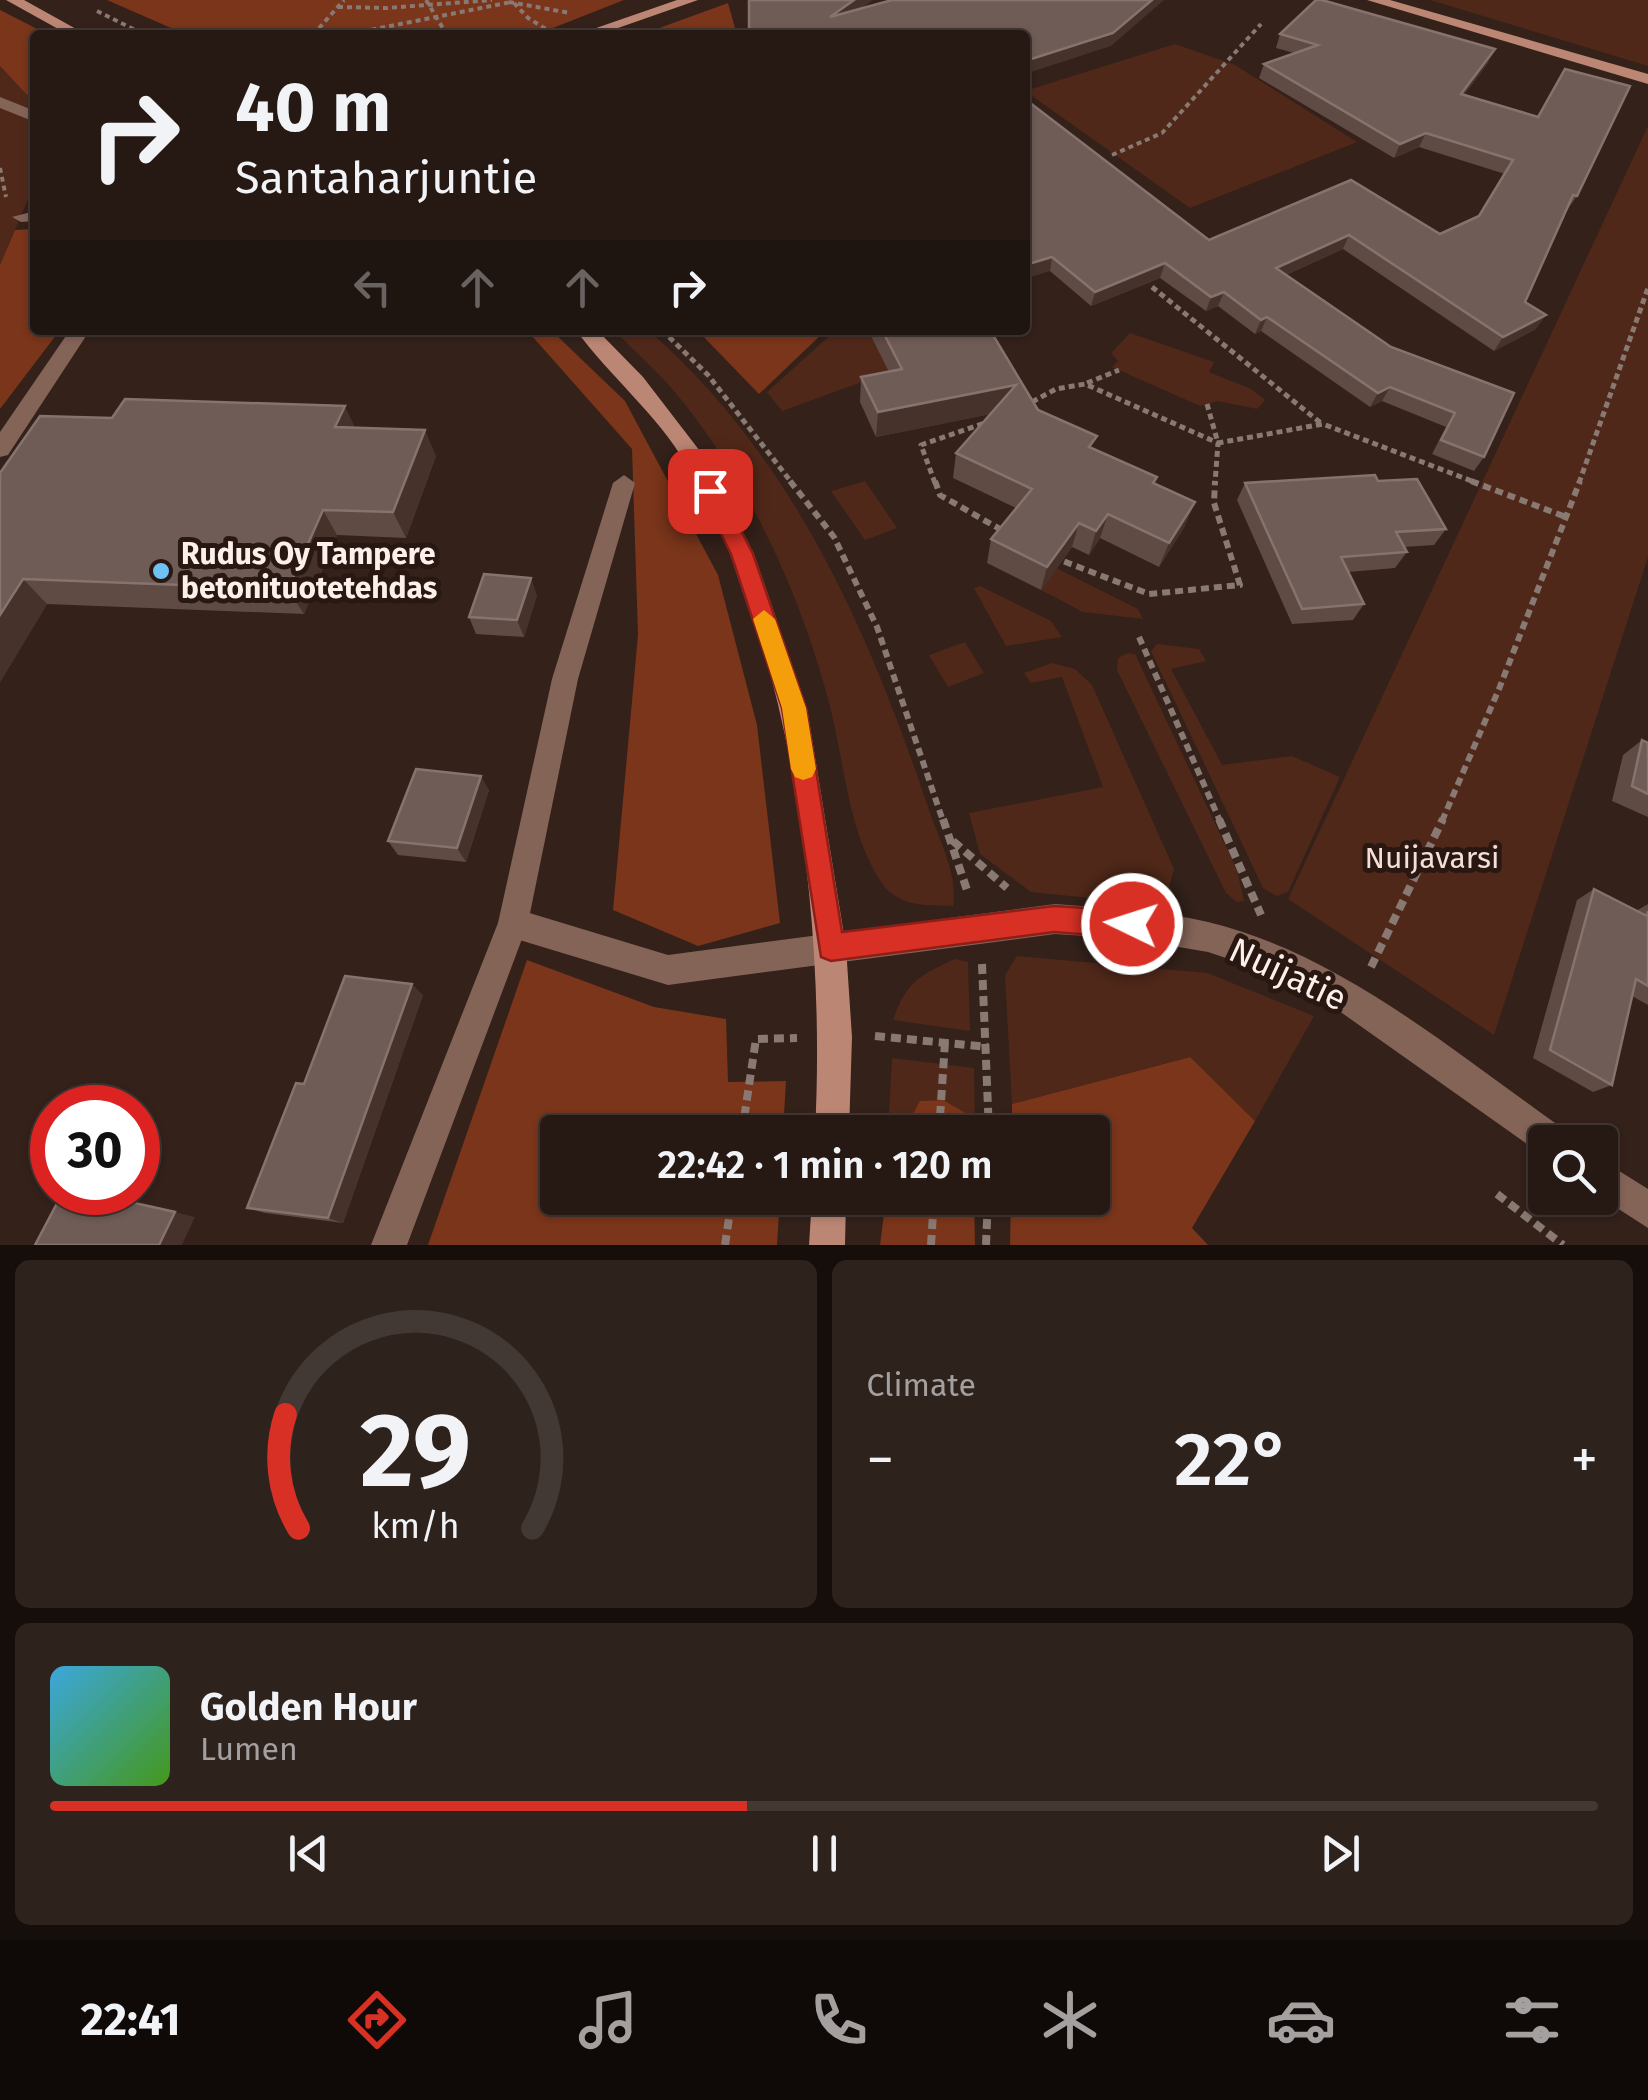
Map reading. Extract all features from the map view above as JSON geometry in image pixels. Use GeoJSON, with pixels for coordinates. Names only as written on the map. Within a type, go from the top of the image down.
{"type":"FeatureCollection","features":[{"type":"Feature","properties":{"kind":"main road"},"geometry":{"type":"LineString","coordinates":[[13,0],[70,30]]}},
{"type":"Feature","properties":{"kind":"main road"},"geometry":{"type":"LineString","coordinates":[[598,30],[691,0]]}},
{"type":"Feature","properties":{"kind":"main road"},"geometry":{"type":"LineString","coordinates":[[1374,0],[1648,79]]}},
{"type":"Feature","properties":{"kind":"main road"},"geometry":{"type":"LineString","coordinates":[[591,335],[636,382],[695,459],[742,554],[794,708],[831,948],[836,1037],[833,1115]]}},
{"type":"Feature","properties":{"kind":"main road"},"geometry":{"type":"LineString","coordinates":[[827,1245],[828,1215]]}},
{"type":"Feature","properties":{"kind":"street"},"geometry":{"type":"LineString","coordinates":[[0,102],[30,114]]}},
{"type":"Feature","properties":{"kind":"street"},"geometry":{"type":"LineString","coordinates":[[0,449],[77,335]]}},
{"type":"Feature","properties":{"kind":"street"},"geometry":{"type":"LineString","coordinates":[[388,1245],[513,923],[565,679],[624,483]]}},
{"type":"Feature","properties":{"kind":"street","name":"Nuijatie"},"geometry":{"type":"LineString","coordinates":[[513,923],[668,970],[1054,919],[1132,924],[1208,937],[1266,956],[1353,1002],[1528,1125]]}},
{"type":"Feature","properties":{"kind":"street"},"geometry":{"type":"LineString","coordinates":[[1618,1189],[1648,1210]]}},
{"type":"Feature","properties":{"kind":"path"},"geometry":{"type":"LineString","coordinates":[[317,30],[344,0]]}},
{"type":"Feature","properties":{"kind":"path"},"geometry":{"type":"LineString","coordinates":[[338,7],[495,0],[584,16]]}},
{"type":"Feature","properties":{"kind":"path"},"geometry":{"type":"LineString","coordinates":[[366,30],[513,2]]}},
{"type":"Feature","properties":{"kind":"path"},"geometry":{"type":"LineString","coordinates":[[513,2],[548,30]]}},
{"type":"Feature","properties":{"kind":"path"},"geometry":{"type":"LineString","coordinates":[[427,3],[444,30]]}},
{"type":"Feature","properties":{"kind":"path"},"geometry":{"type":"LineString","coordinates":[[93,9],[134,30]]}},
{"type":"Feature","properties":{"kind":"path"},"geometry":{"type":"LineString","coordinates":[[1112,155],[1162,134],[1261,24]]}},
{"type":"Feature","properties":{"kind":"path"},"geometry":{"type":"LineString","coordinates":[[1152,286],[1323,424],[1566,518]]}},
{"type":"Feature","properties":{"kind":"path"},"geometry":{"type":"LineString","coordinates":[[1353,1002],[1412,887],[1566,518],[1648,288]]}},
{"type":"Feature","properties":{"kind":"path"},"geometry":{"type":"LineString","coordinates":[[667,335],[708,375],[761,439],[834,537],[877,627],[950,838],[976,927],[982,958],[988,1115]]}},
{"type":"Feature","properties":{"kind":"path"},"geometry":{"type":"LineString","coordinates":[[675,342],[676,335]]}},
{"type":"Feature","properties":{"kind":"path"},"geometry":{"type":"LineString","coordinates":[[1119,370],[1086,384],[1056,389],[1008,415],[921,445],[940,496],[1042,553],[1149,594],[1240,585],[1214,503],[1218,443],[1208,404]]}},
{"type":"Feature","properties":{"kind":"path"},"geometry":{"type":"LineString","coordinates":[[1086,384],[1218,443],[1323,424]]}},
{"type":"Feature","properties":{"kind":"path"},"geometry":{"type":"LineString","coordinates":[[1139,638],[1261,912],[1266,956]]}},
{"type":"Feature","properties":{"kind":"path"},"geometry":{"type":"LineString","coordinates":[[950,838],[1003,885],[1054,919]]}},
{"type":"Feature","properties":{"kind":"path"},"geometry":{"type":"LineString","coordinates":[[939,1115],[945,1042]]}},
{"type":"Feature","properties":{"kind":"path"},"geometry":{"type":"LineString","coordinates":[[1497,1194],[1563,1245]]}},
{"type":"Feature","properties":{"kind":"path"},"geometry":{"type":"LineString","coordinates":[[726,1245],[730,1215]]}},
{"type":"Feature","properties":{"kind":"path"},"geometry":{"type":"LineString","coordinates":[[930,1245],[933,1215]]}},
{"type":"Feature","properties":{"kind":"path"},"geometry":{"type":"LineString","coordinates":[[986,1245],[987,1215]]}},
{"type":"Feature","properties":{"kind":"green space"},"geometry":{"type":"Polygon","coordinates":[[[1430,0],[1648,0],[1648,66],[1430,0]]]}},
{"type":"Feature","properties":{"kind":"green space"},"geometry":{"type":"Polygon","coordinates":[[[1175,44],[1235,65],[1357,142],[1190,208],[1030,95],[1030,89],[1175,44]]]}},
{"type":"Feature","properties":{"kind":"green space"},"geometry":{"type":"Polygon","coordinates":[[[0,66],[30,96],[30,195],[0,265],[0,66]]]}},
{"type":"Feature","properties":{"kind":"green space","name":"Nuijavarsi"},"geometry":{"type":"Polygon","coordinates":[[[1648,126],[1648,557],[1494,1035],[1288,899],[1648,126]]]}},
{"type":"Feature","properties":{"kind":"green space"},"geometry":{"type":"Polygon","coordinates":[[[1130,333],[1214,362],[1209,372],[1251,389],[1265,400],[1257,409],[1218,401],[1200,406],[1112,367],[1118,361],[1111,353],[1130,333]]]}},
{"type":"Feature","properties":{"kind":"green space"},"geometry":{"type":"Polygon","coordinates":[[[619,335],[653,335],[699,379],[784,488],[819,548],[879,674],[950,868],[953,906],[902,900],[879,879],[859,836],[833,718],[787,578],[730,469],[667,383],[619,335]]]}},
{"type":"Feature","properties":{"kind":"green space"},"geometry":{"type":"Polygon","coordinates":[[[830,335],[890,335],[889,372],[782,411],[767,392],[830,335]]]}},
{"type":"Feature","properties":{"kind":"green space"},"geometry":{"type":"Polygon","coordinates":[[[865,481],[897,528],[865,540],[831,491],[865,481]]]}},
{"type":"Feature","properties":{"kind":"green space"},"geometry":{"type":"Polygon","coordinates":[[[1056,568],[1138,609],[1143,619],[1083,612],[1041,590],[1056,568]]]}},
{"type":"Feature","properties":{"kind":"green space"},"geometry":{"type":"Polygon","coordinates":[[[980,586],[1051,621],[1062,637],[1006,646],[974,588],[980,586]]]}},
{"type":"Feature","properties":{"kind":"green space"},"geometry":{"type":"Polygon","coordinates":[[[965,642],[984,673],[948,687],[929,655],[965,642]]]}},
{"type":"Feature","properties":{"kind":"green space"},"geometry":{"type":"Polygon","coordinates":[[[1157,644],[1199,649],[1206,661],[1171,669],[1222,765],[1292,756],[1340,777],[1288,892],[1277,896],[1263,888],[1151,651],[1157,644]]]}},
{"type":"Feature","properties":{"kind":"green space"},"geometry":{"type":"Polygon","coordinates":[[[1135,654],[1237,870],[1244,901],[1237,902],[1226,893],[1117,670],[1118,658],[1135,654]]]}},
{"type":"Feature","properties":{"kind":"green space"},"geometry":{"type":"Polygon","coordinates":[[[1052,663],[1075,669],[1092,685],[1174,869],[1168,891],[1099,899],[1031,892],[980,854],[969,813],[1103,787],[1062,677],[1031,683],[1024,673],[1052,663]]]}},
{"type":"Feature","properties":{"kind":"green space"},"geometry":{"type":"Polygon","coordinates":[[[1017,956],[1207,973],[1314,1016],[1255,1121],[1189,1057],[1012,1104],[1005,975],[1017,956]]]}},
{"type":"Feature","properties":{"kind":"green space"},"geometry":{"type":"Polygon","coordinates":[[[955,959],[968,962],[970,1031],[893,1020],[903,997],[916,981],[955,959]]]}},
{"type":"Feature","properties":{"kind":"green space"},"geometry":{"type":"Polygon","coordinates":[[[892,1058],[974,1068],[975,1115],[964,1115],[943,1100],[921,1101],[913,1115],[889,1115],[892,1058]]]}},
{"type":"Feature","properties":{"kind":"shaded area"},"geometry":{"type":"Polygon","coordinates":[[[107,0],[624,0],[548,30],[176,30],[107,0]]]}},
{"type":"Feature","properties":{"kind":"shaded area"},"geometry":{"type":"Polygon","coordinates":[[[728,3],[736,30],[654,30],[728,3]]]}},
{"type":"Feature","properties":{"kind":"shaded area"},"geometry":{"type":"Polygon","coordinates":[[[0,10],[39,30],[30,30],[30,96],[0,66],[0,10]]]}},
{"type":"Feature","properties":{"kind":"shaded area"},"geometry":{"type":"Polygon","coordinates":[[[30,229],[30,335],[56,335],[0,409],[0,265],[15,230],[30,229]]]}},
{"type":"Feature","properties":{"kind":"shaded area"},"geometry":{"type":"Polygon","coordinates":[[[556,335],[625,401],[718,575],[757,725],[780,923],[698,946],[613,910],[638,635],[632,449],[532,336],[556,335]]]}},
{"type":"Feature","properties":{"kind":"shaded area"},"geometry":{"type":"Polygon","coordinates":[[[702,335],[821,335],[759,394],[702,335]]]}},
{"type":"Feature","properties":{"kind":"shaded area"},"geometry":{"type":"Polygon","coordinates":[[[527,960],[654,1007],[726,1019],[728,1082],[786,1081],[784,1115],[540,1115],[540,1215],[779,1215],[777,1245],[428,1245],[527,960]]]}},
{"type":"Feature","properties":{"kind":"shaded area"},"geometry":{"type":"Polygon","coordinates":[[[1190,1057],[1255,1121],[1192,1228],[1208,1245],[1010,1245],[1011,1215],[1110,1215],[1110,1115],[1012,1115],[1012,1104],[1190,1057]]]}},
{"type":"Feature","properties":{"kind":"shaded area"},"geometry":{"type":"Polygon","coordinates":[[[943,1100],[964,1115],[912,1115],[920,1101],[943,1100]]]}},
{"type":"Feature","properties":{"kind":"shaded area"},"geometry":{"type":"Polygon","coordinates":[[[884,1215],[974,1215],[975,1245],[880,1245],[884,1215]]]}},
{"type":"Feature","properties":{"kind":"building"},"geometry":{"type":"Polygon","coordinates":[[[749,0],[854,0],[830,17],[892,0],[1152,0],[1113,33],[1030,59],[1030,30],[749,30],[749,0]]]}},
{"type":"Feature","properties":{"kind":"building"},"geometry":{"type":"Polygon","coordinates":[[[1316,0],[1322,0],[1495,49],[1461,94],[1538,117],[1565,69],[1630,86],[1577,196],[1573,195],[1525,302],[1546,315],[1503,337],[1349,235],[1276,268],[1391,347],[1514,393],[1484,457],[1441,440],[1455,413],[1390,387],[1378,393],[1267,317],[1261,320],[1224,292],[1211,297],[1165,263],[1095,292],[1052,257],[1030,264],[1030,103],[1209,240],[1351,180],[1440,234],[1479,216],[1513,160],[1426,133],[1400,144],[1264,64],[1318,45],[1280,34],[1316,0]]]}},
{"type":"Feature","properties":{"kind":"building"},"geometry":{"type":"Polygon","coordinates":[[[885,335],[993,335],[1038,410],[1097,436],[1089,447],[1157,477],[1153,483],[1195,502],[1169,543],[1108,514],[1096,531],[1079,523],[1047,567],[991,539],[1032,489],[956,453],[1016,385],[878,412],[861,377],[902,369],[885,335]]]}},
{"type":"Feature","properties":{"kind":"building","name":"Rudus Oy Tampere betonituotetehdas"},"geometry":{"type":"Polygon","coordinates":[[[125,399],[345,406],[335,427],[425,430],[393,512],[323,510],[288,589],[23,579],[0,615],[0,473],[40,416],[112,418],[125,399]]]}},
{"type":"Feature","properties":{"kind":"building"},"geometry":{"type":"Polygon","coordinates":[[[1375,475],[1378,481],[1417,479],[1446,529],[1396,532],[1407,552],[1341,557],[1364,604],[1302,609],[1245,483],[1375,475]]]}},
{"type":"Feature","properties":{"kind":"building"},"geometry":{"type":"Polygon","coordinates":[[[484,574],[531,578],[517,620],[469,617],[484,574]]]}},
{"type":"Feature","properties":{"kind":"building"},"geometry":{"type":"Polygon","coordinates":[[[1642,740],[1648,743],[1648,794],[1632,786],[1642,740]]]}},
{"type":"Feature","properties":{"kind":"building"},"geometry":{"type":"Polygon","coordinates":[[[416,769],[481,776],[457,848],[388,841],[416,769]]]}},
{"type":"Feature","properties":{"kind":"building"},"geometry":{"type":"Polygon","coordinates":[[[1594,889],[1647,916],[1648,911],[1648,986],[1636,979],[1612,1085],[1550,1050],[1594,889]]]}},
{"type":"Feature","properties":{"kind":"building"},"geometry":{"type":"Polygon","coordinates":[[[345,976],[412,984],[328,1218],[247,1208],[296,1083],[304,1084],[345,976]]]}},
{"type":"Feature","properties":{"kind":"building"},"geometry":{"type":"Polygon","coordinates":[[[160,1209],[175,1212],[159,1245],[35,1245],[51,1215],[160,1215],[160,1209]]]}},
{"type":"Feature","properties":{"kind":"slow traffic"},"geometry":{"type":"LineString","coordinates":[[764,619],[794,708],[803,769]]}},
{"type":"Feature","properties":{"kind":"place","name":"Rudus Oy Tampere betonituotetehdas"},"geometry":{"type":"Point","coordinates":[161,571]}},
{"type":"Feature","properties":{"kind":"route"},"geometry":{"type":"LineString","coordinates":[[710,491],[742,554],[794,708],[831,948],[1054,919],[1132,924]]}}]}
